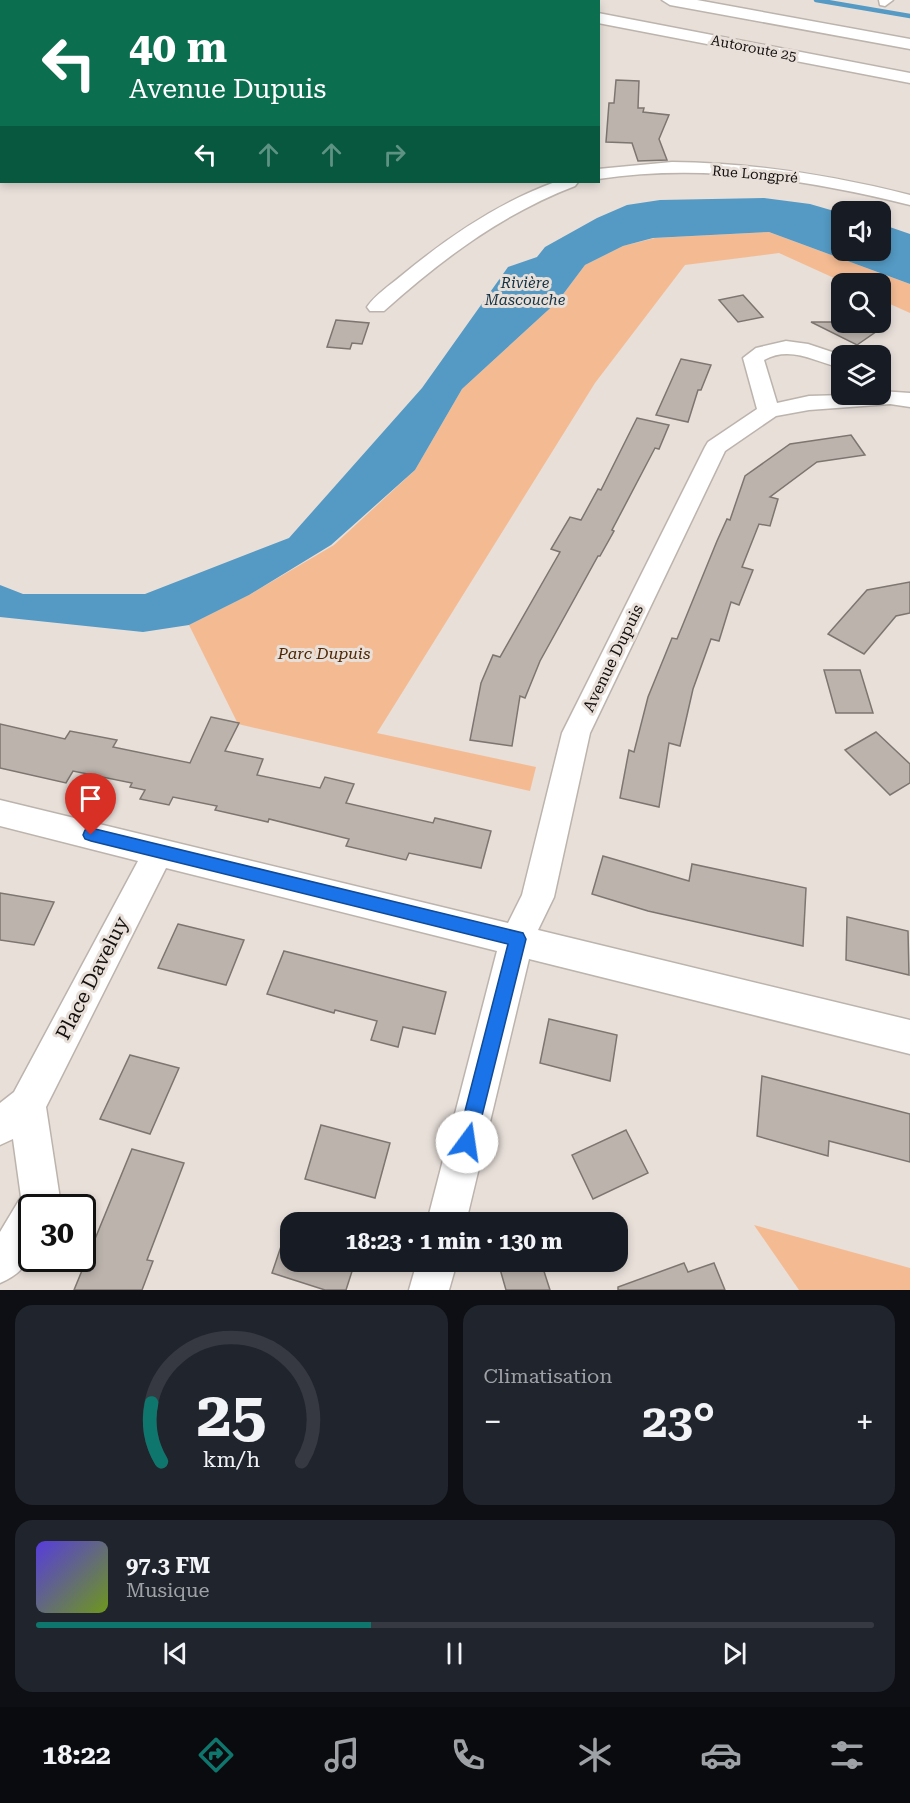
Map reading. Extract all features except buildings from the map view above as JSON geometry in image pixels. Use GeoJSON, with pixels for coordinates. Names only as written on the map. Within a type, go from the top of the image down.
{"type":"FeatureCollection","features":[{"type":"Feature","properties":{"kind":"highway","name":"Autoroute 25"},"geometry":{"type":"LineString","coordinates":[[670,0],[910,44]]}},
{"type":"Feature","properties":{"kind":"highway","name":"Autoroute 25"},"geometry":{"type":"LineString","coordinates":[[600,18],[910,78]]}},
{"type":"Feature","properties":{"kind":"street"},"geometry":{"type":"LineString","coordinates":[[726,149],[728,170]]}},
{"type":"Feature","properties":{"kind":"street","name":"Rue Longpré"},"geometry":{"type":"LineString","coordinates":[[600,174],[645,169],[728,170],[822,181],[910,200]]}},
{"type":"Feature","properties":{"kind":"street"},"geometry":{"type":"LineString","coordinates":[[377,307],[460,240],[521,202],[567,183]]}},
{"type":"Feature","properties":{"kind":"street"},"geometry":{"type":"LineString","coordinates":[[769,411],[753,358],[765,349],[806,348],[831,358]]}},
{"type":"Feature","properties":{"kind":"street","name":"Avenue Dupuis"},"geometry":{"type":"LineString","coordinates":[[449,1212],[517,939],[538,897],[576,733],[716,447],[769,411],[809,403],[893,396]]}},
{"type":"Feature","properties":{"kind":"street"},"geometry":{"type":"LineString","coordinates":[[0,813],[910,1036]]}},
{"type":"Feature","properties":{"kind":"street","name":"Place Daveluy"},"geometry":{"type":"LineString","coordinates":[[40,1194],[13,1115],[159,851]]}},
{"type":"Feature","properties":{"kind":"street"},"geometry":{"type":"LineString","coordinates":[[0,1263],[8,1256],[18,1239]]}},
{"type":"Feature","properties":{"kind":"street"},"geometry":{"type":"LineString","coordinates":[[429,1290],[434,1272]]}},
{"type":"Feature","properties":{"kind":"green space","name":"Parc Dupuis"},"geometry":{"type":"Polygon","coordinates":[[[769,232],[831,255],[831,261],[848,261],[880,273],[831,273],[831,277],[779,253],[685,265],[595,383],[377,733],[536,767],[530,791],[238,724],[189,625],[249,595],[334,545],[415,470],[462,389],[558,301],[585,265],[623,246],[655,238],[769,232]]]}},
{"type":"Feature","properties":{"kind":"green space","name":"Parc Dupuis"},"geometry":{"type":"Polygon","coordinates":[[[891,277],[910,284],[910,313],[891,304],[891,277]]]}},
{"type":"Feature","properties":{"kind":"green space"},"geometry":{"type":"Polygon","coordinates":[[[754,1225],[910,1268],[910,1290],[799,1290],[754,1225]]]}},
{"type":"Feature","properties":{"kind":"water","name":"Rivière Mascouche"},"geometry":{"type":"Polygon","coordinates":[[[764,198],[810,204],[831,210],[831,255],[769,232],[653,238],[623,246],[585,265],[558,301],[462,389],[415,470],[331,545],[249,595],[189,625],[143,632],[0,617],[0,585],[23,594],[145,594],[289,538],[422,388],[508,267],[537,257],[545,247],[597,218],[627,205],[660,200],[764,198]]]}},
{"type":"Feature","properties":{"kind":"water","name":"Rivière Mascouche"},"geometry":{"type":"Polygon","coordinates":[[[891,227],[910,234],[910,284],[891,277],[891,273],[880,273],[848,261],[891,261],[891,227]]]}},
{"type":"Feature","properties":{"kind":"waterway"},"geometry":{"type":"LineString","coordinates":[[816,0],[910,16]]}},
{"type":"Feature","properties":{"kind":"route"},"geometry":{"type":"LineString","coordinates":[[91,835],[517,939],[467,1142]]}}]}
